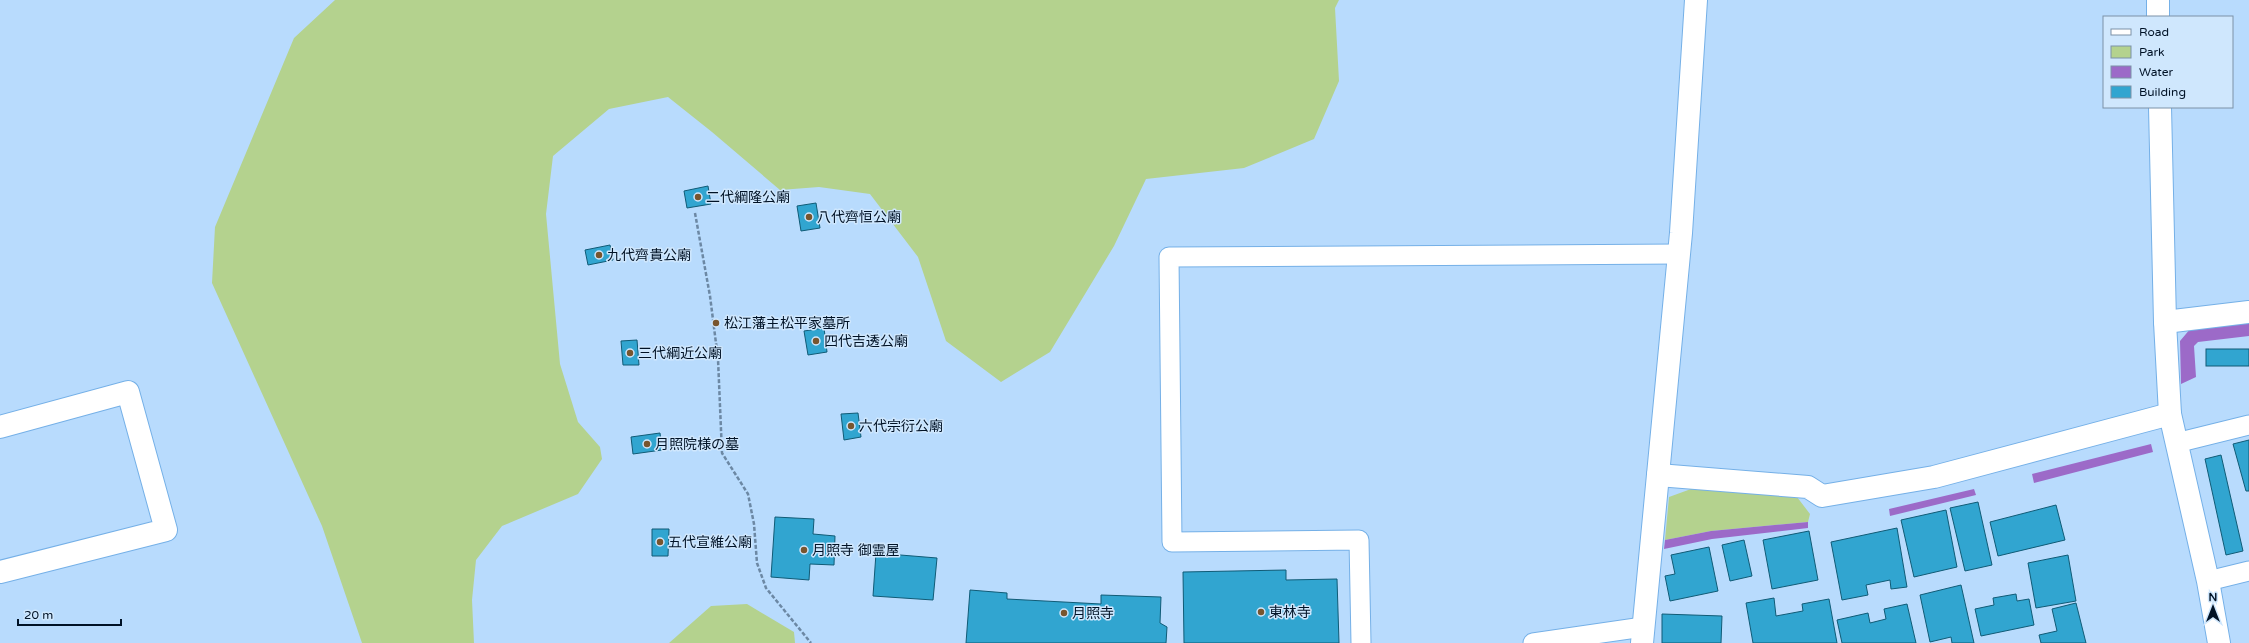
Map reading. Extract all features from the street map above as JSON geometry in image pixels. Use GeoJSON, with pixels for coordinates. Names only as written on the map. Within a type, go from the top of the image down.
{"type":"FeatureCollection","features":[{"type":"Feature","properties":{"kind":"street"},"geometry":{"type":"LineString","coordinates":[[1643,635],[1679,254],[1696,0]]}},
{"type":"Feature","properties":{"kind":"street"},"geometry":{"type":"LineString","coordinates":[[2158,0],[2158,16]]}},
{"type":"Feature","properties":{"kind":"street"},"geometry":{"type":"LineString","coordinates":[[2160,108],[2165,322],[2170,414],[2208,582],[2219,643]]}},
{"type":"Feature","properties":{"kind":"street"},"geometry":{"type":"LineString","coordinates":[[2165,322],[2249,312]]}},
{"type":"Feature","properties":{"kind":"street"},"geometry":{"type":"LineString","coordinates":[[0,427],[128,392],[166,530],[0,572]]}},
{"type":"Feature","properties":{"kind":"street"},"geometry":{"type":"LineString","coordinates":[[1658,475],[1808,487],[1822,496],[1934,477],[2170,414]]}},
{"type":"Feature","properties":{"kind":"lane"},"geometry":{"type":"LineString","coordinates":[[1361,643],[1359,540],[1172,542],[1169,257],[1679,254]]}},
{"type":"Feature","properties":{"kind":"lane"},"geometry":{"type":"LineString","coordinates":[[2176,443],[2249,425]]}},
{"type":"Feature","properties":{"kind":"lane"},"geometry":{"type":"LineString","coordinates":[[2208,582],[2249,571]]}},
{"type":"Feature","properties":{"kind":"lane"},"geometry":{"type":"LineString","coordinates":[[1533,643],[1643,635]]}},
{"type":"Feature","properties":{"kind":"path"},"geometry":{"type":"LineString","coordinates":[[695,213],[710,296],[718,359],[722,453],[748,494],[755,531],[757,563],[762,580],[811,643]]}},
{"type":"Feature","properties":{"kind":"green space"},"geometry":{"type":"Polygon","coordinates":[[[335,0],[1339,0],[1335,8],[1339,81],[1314,139],[1244,168],[1146,179],[1114,246],[1050,352],[1001,382],[946,341],[918,257],[870,194],[819,187],[780,190],[668,97],[609,109],[553,156],[546,214],[560,364],[578,422],[600,447],[602,459],[578,494],[502,526],[476,560],[472,600],[474,643],[362,643],[322,526],[212,283],[215,227],[294,38],[335,0]]]}},
{"type":"Feature","properties":{"kind":"green space"},"geometry":{"type":"Polygon","coordinates":[[[1691,489],[1797,497],[1810,514],[1808,522],[1711,531],[1665,540],[1669,497],[1691,489]]]}},
{"type":"Feature","properties":{"kind":"green space"},"geometry":{"type":"Polygon","coordinates":[[[747,604],[794,632],[795,643],[669,643],[711,606],[747,604]]]}},
{"type":"Feature","properties":{"kind":"water"},"geometry":{"type":"Polygon","coordinates":[[[2249,321],[2249,336],[2198,342],[2194,346],[2196,377],[2181,384],[2180,341],[2191,328],[2249,321]]]}},
{"type":"Feature","properties":{"kind":"water"},"geometry":{"type":"Polygon","coordinates":[[[2151,444],[2153,452],[2034,483],[2032,474],[2151,444]]]}},
{"type":"Feature","properties":{"kind":"water"},"geometry":{"type":"Polygon","coordinates":[[[1974,489],[1976,495],[1890,516],[1889,509],[1974,489]]]}},
{"type":"Feature","properties":{"kind":"water"},"geometry":{"type":"Polygon","coordinates":[[[1808,522],[1808,528],[1712,539],[1664,549],[1665,540],[1711,531],[1808,522]]]}},
{"type":"Feature","properties":{"kind":"building","name":"二代綱隆公廟"},"geometry":{"type":"Polygon","coordinates":[[[708,186],[711,204],[687,208],[684,191],[708,186]]]}},
{"type":"Feature","properties":{"kind":"building","name":"八代齊恒公廟"},"geometry":{"type":"Polygon","coordinates":[[[816,203],[820,228],[801,231],[797,206],[816,203]]]}},
{"type":"Feature","properties":{"kind":"building","name":"九代齊貴公廟"},"geometry":{"type":"Polygon","coordinates":[[[610,245],[613,260],[588,265],[585,250],[610,245]]]}},
{"type":"Feature","properties":{"kind":"building","name":"四代吉透公廟"},"geometry":{"type":"Polygon","coordinates":[[[824,328],[827,352],[808,355],[804,331],[824,328]]]}},
{"type":"Feature","properties":{"kind":"building","name":"三代綱近公廟"},"geometry":{"type":"Polygon","coordinates":[[[637,340],[639,365],[623,365],[621,341],[637,340]]]}},
{"type":"Feature","properties":{"kind":"building"},"geometry":{"type":"Polygon","coordinates":[[[2206,349],[2249,349],[2249,366],[2206,366],[2206,349]]]}},
{"type":"Feature","properties":{"kind":"building","name":"六代宗衍公廟"},"geometry":{"type":"Polygon","coordinates":[[[858,413],[861,437],[844,440],[841,414],[858,413]]]}},
{"type":"Feature","properties":{"kind":"building","name":"月照院様の墓"},"geometry":{"type":"Polygon","coordinates":[[[660,433],[662,450],[633,454],[631,437],[660,433]]]}},
{"type":"Feature","properties":{"kind":"building"},"geometry":{"type":"Polygon","coordinates":[[[2249,440],[2249,491],[2246,491],[2233,444],[2249,440]]]}},
{"type":"Feature","properties":{"kind":"building"},"geometry":{"type":"Polygon","coordinates":[[[2221,455],[2243,551],[2226,555],[2205,459],[2221,455]]]}},
{"type":"Feature","properties":{"kind":"building"},"geometry":{"type":"Polygon","coordinates":[[[1978,502],[1992,565],[1965,571],[1950,508],[1978,502]]]}},
{"type":"Feature","properties":{"kind":"building"},"geometry":{"type":"Polygon","coordinates":[[[2056,505],[2065,540],[1998,556],[1990,522],[2056,505]]]}},
{"type":"Feature","properties":{"kind":"building"},"geometry":{"type":"Polygon","coordinates":[[[1946,510],[1957,567],[1914,577],[1901,520],[1946,510]]]}},
{"type":"Feature","properties":{"kind":"building","name":"月照寺 御霊屋"},"geometry":{"type":"Polygon","coordinates":[[[775,517],[814,519],[813,534],[835,536],[834,565],[810,564],[809,580],[771,577],[775,517]]]}},
{"type":"Feature","properties":{"kind":"building"},"geometry":{"type":"Polygon","coordinates":[[[1897,528],[1907,587],[1891,589],[1890,580],[1866,585],[1868,595],[1842,600],[1831,542],[1897,528]]]}},
{"type":"Feature","properties":{"kind":"building","name":"五代宣維公廟"},"geometry":{"type":"Polygon","coordinates":[[[652,529],[669,529],[668,556],[652,556],[652,529]]]}},
{"type":"Feature","properties":{"kind":"building"},"geometry":{"type":"Polygon","coordinates":[[[1809,531],[1818,580],[1772,589],[1763,540],[1809,531]]]}},
{"type":"Feature","properties":{"kind":"building"},"geometry":{"type":"Polygon","coordinates":[[[1744,540],[1752,576],[1730,581],[1722,545],[1744,540]]]}},
{"type":"Feature","properties":{"kind":"building"},"geometry":{"type":"Polygon","coordinates":[[[1709,547],[1718,591],[1670,601],[1665,576],[1675,574],[1671,555],[1709,547]]]}},
{"type":"Feature","properties":{"kind":"building"},"geometry":{"type":"Polygon","coordinates":[[[876,553],[937,558],[933,600],[873,596],[876,553]]]}},
{"type":"Feature","properties":{"kind":"building"},"geometry":{"type":"Polygon","coordinates":[[[2068,555],[2076,601],[2036,608],[2028,563],[2068,555]]]}},
{"type":"Feature","properties":{"kind":"building","name":"東林寺"},"geometry":{"type":"Polygon","coordinates":[[[1286,570],[1286,580],[1337,579],[1339,643],[1184,643],[1183,572],[1286,570]]]}},
{"type":"Feature","properties":{"kind":"building"},"geometry":{"type":"Polygon","coordinates":[[[1961,585],[1974,643],[1952,643],[1951,637],[1930,642],[1920,595],[1961,585]]]}},
{"type":"Feature","properties":{"kind":"building","name":"月照寺"},"geometry":{"type":"Polygon","coordinates":[[[970,590],[1007,593],[1007,599],[1101,604],[1101,595],[1161,597],[1160,623],[1167,627],[1166,643],[966,643],[970,590]]]}},
{"type":"Feature","properties":{"kind":"building"},"geometry":{"type":"Polygon","coordinates":[[[2016,594],[2017,601],[2029,599],[2034,625],[1981,636],[1975,609],[1994,605],[1993,598],[2016,594]]]}},
{"type":"Feature","properties":{"kind":"building"},"geometry":{"type":"Polygon","coordinates":[[[1774,598],[1776,616],[1803,611],[1802,604],[1829,599],[1837,643],[1753,643],[1746,603],[1774,598]]]}},
{"type":"Feature","properties":{"kind":"building"},"geometry":{"type":"Polygon","coordinates":[[[2076,603],[2086,643],[2041,643],[2039,635],[2057,631],[2052,609],[2076,603]]]}},
{"type":"Feature","properties":{"kind":"building"},"geometry":{"type":"Polygon","coordinates":[[[1907,604],[1916,643],[1842,643],[1837,620],[1868,613],[1870,623],[1886,619],[1884,609],[1907,604]]]}},
{"type":"Feature","properties":{"kind":"building"},"geometry":{"type":"Polygon","coordinates":[[[1662,614],[1722,616],[1721,643],[1662,643],[1662,614]]]}},
{"type":"Feature","properties":{"kind":"place","name":"二代綱隆公廟"},"geometry":{"type":"Point","coordinates":[698,197]}},
{"type":"Feature","properties":{"kind":"place","name":"八代齊恒公廟"},"geometry":{"type":"Point","coordinates":[809,217]}},
{"type":"Feature","properties":{"kind":"place","name":"九代齊貴公廟"},"geometry":{"type":"Point","coordinates":[599,255]}},
{"type":"Feature","properties":{"kind":"place","name":"松江藩主松平家墓所"},"geometry":{"type":"Point","coordinates":[716,323]}},
{"type":"Feature","properties":{"kind":"place","name":"四代吉透公廟"},"geometry":{"type":"Point","coordinates":[816,341]}},
{"type":"Feature","properties":{"kind":"place","name":"三代綱近公廟"},"geometry":{"type":"Point","coordinates":[630,353]}},
{"type":"Feature","properties":{"kind":"place","name":"六代宗衍公廟"},"geometry":{"type":"Point","coordinates":[851,426]}},
{"type":"Feature","properties":{"kind":"place","name":"月照院様の墓"},"geometry":{"type":"Point","coordinates":[647,444]}},
{"type":"Feature","properties":{"kind":"place","name":"五代宣維公廟"},"geometry":{"type":"Point","coordinates":[660,542]}},
{"type":"Feature","properties":{"kind":"place","name":"月照寺 御霊屋"},"geometry":{"type":"Point","coordinates":[804,550]}},
{"type":"Feature","properties":{"kind":"place","name":"東林寺"},"geometry":{"type":"Point","coordinates":[1261,612]}},
{"type":"Feature","properties":{"kind":"place","name":"月照寺"},"geometry":{"type":"Point","coordinates":[1064,613]}}]}
